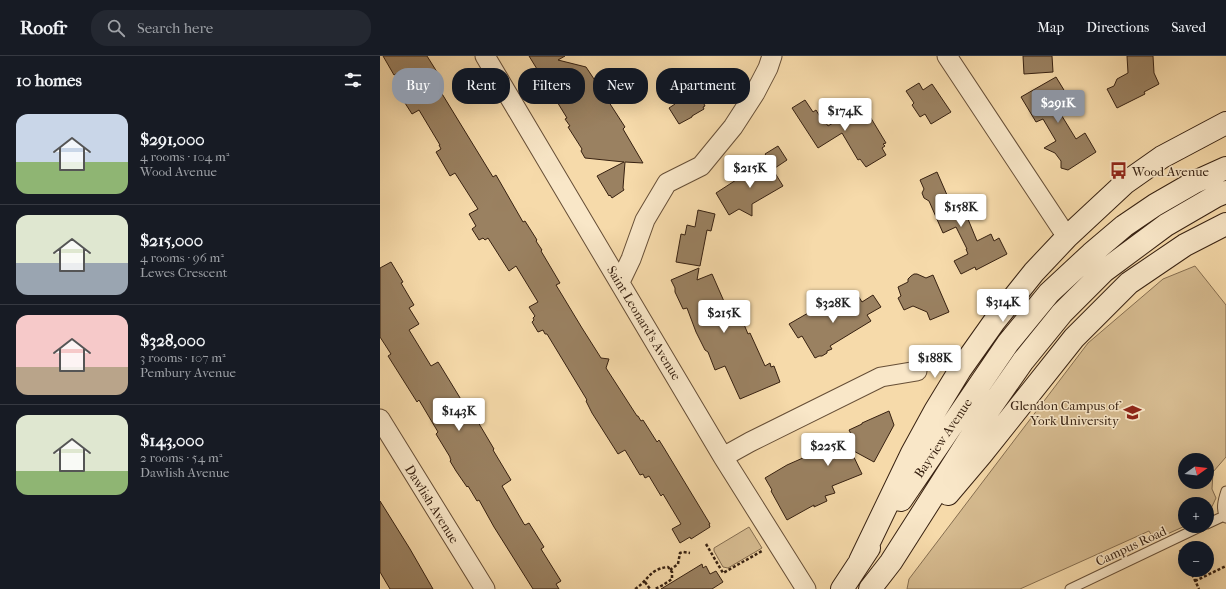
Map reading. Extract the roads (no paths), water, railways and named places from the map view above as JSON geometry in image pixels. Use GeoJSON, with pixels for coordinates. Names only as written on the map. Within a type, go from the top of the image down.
{"type":"FeatureCollection","features":[{"type":"Feature","properties":{"kind":"main road"},"geometry":{"type":"LineString","coordinates":[[860,561],[912,453],[935,411],[960,370],[994,322],[1034,272],[1067,236],[1125,183],[1162,157],[1226,123]]}},
{"type":"Feature","properties":{"kind":"main road","name":"Bayview Avenue"},"geometry":{"type":"LineString","coordinates":[[842,589],[1008,343],[1050,293],[1091,254],[1124,226],[1188,186],[1226,168]]}},
{"type":"Feature","properties":{"kind":"main road","name":"Bayview Avenue"},"geometry":{"type":"LineString","coordinates":[[870,589],[891,562],[979,424],[1023,361],[1062,313],[1104,271],[1166,225],[1216,196],[1226,192]]}},
{"type":"Feature","properties":{"kind":"main road"},"geometry":{"type":"LineString","coordinates":[[891,562],[981,455],[1074,338],[1129,283],[1184,244],[1226,224]]}},
{"type":"Feature","properties":{"kind":"street","name":"Saint Leonard's Avenue"},"geometry":{"type":"LineString","coordinates":[[485,56],[723,457],[806,589]]}},
{"type":"Feature","properties":{"kind":"street"},"geometry":{"type":"LineString","coordinates":[[620,282],[631,259],[645,220],[667,183],[701,166],[733,127],[751,99],[768,68],[772,56]]}},
{"type":"Feature","properties":{"kind":"street"},"geometry":{"type":"LineString","coordinates":[[947,56],[1067,236]]}},
{"type":"Feature","properties":{"kind":"street"},"geometry":{"type":"LineString","coordinates":[[723,457],[881,377],[917,371]]}},
{"type":"Feature","properties":{"kind":"street","name":"Dawlish Avenue"},"geometry":{"type":"LineString","coordinates":[[380,419],[485,589]]}},
{"type":"Feature","properties":{"kind":"lane"},"geometry":{"type":"LineString","coordinates":[[1214,521],[1225,517],[1222,501],[1226,491]]}},
{"type":"Feature","properties":{"kind":"lane","name":"Campus Road"},"geometry":{"type":"LineString","coordinates":[[1070,589],[1187,533]]}},
{"type":"Feature","properties":{"kind":"place","name":"Wood Avenue"},"geometry":{"type":"Point","coordinates":[1119,171]}},
{"type":"Feature","properties":{"kind":"place","name":"Glendon Campus of York University"},"geometry":{"type":"Point","coordinates":[1132,412]}}]}
